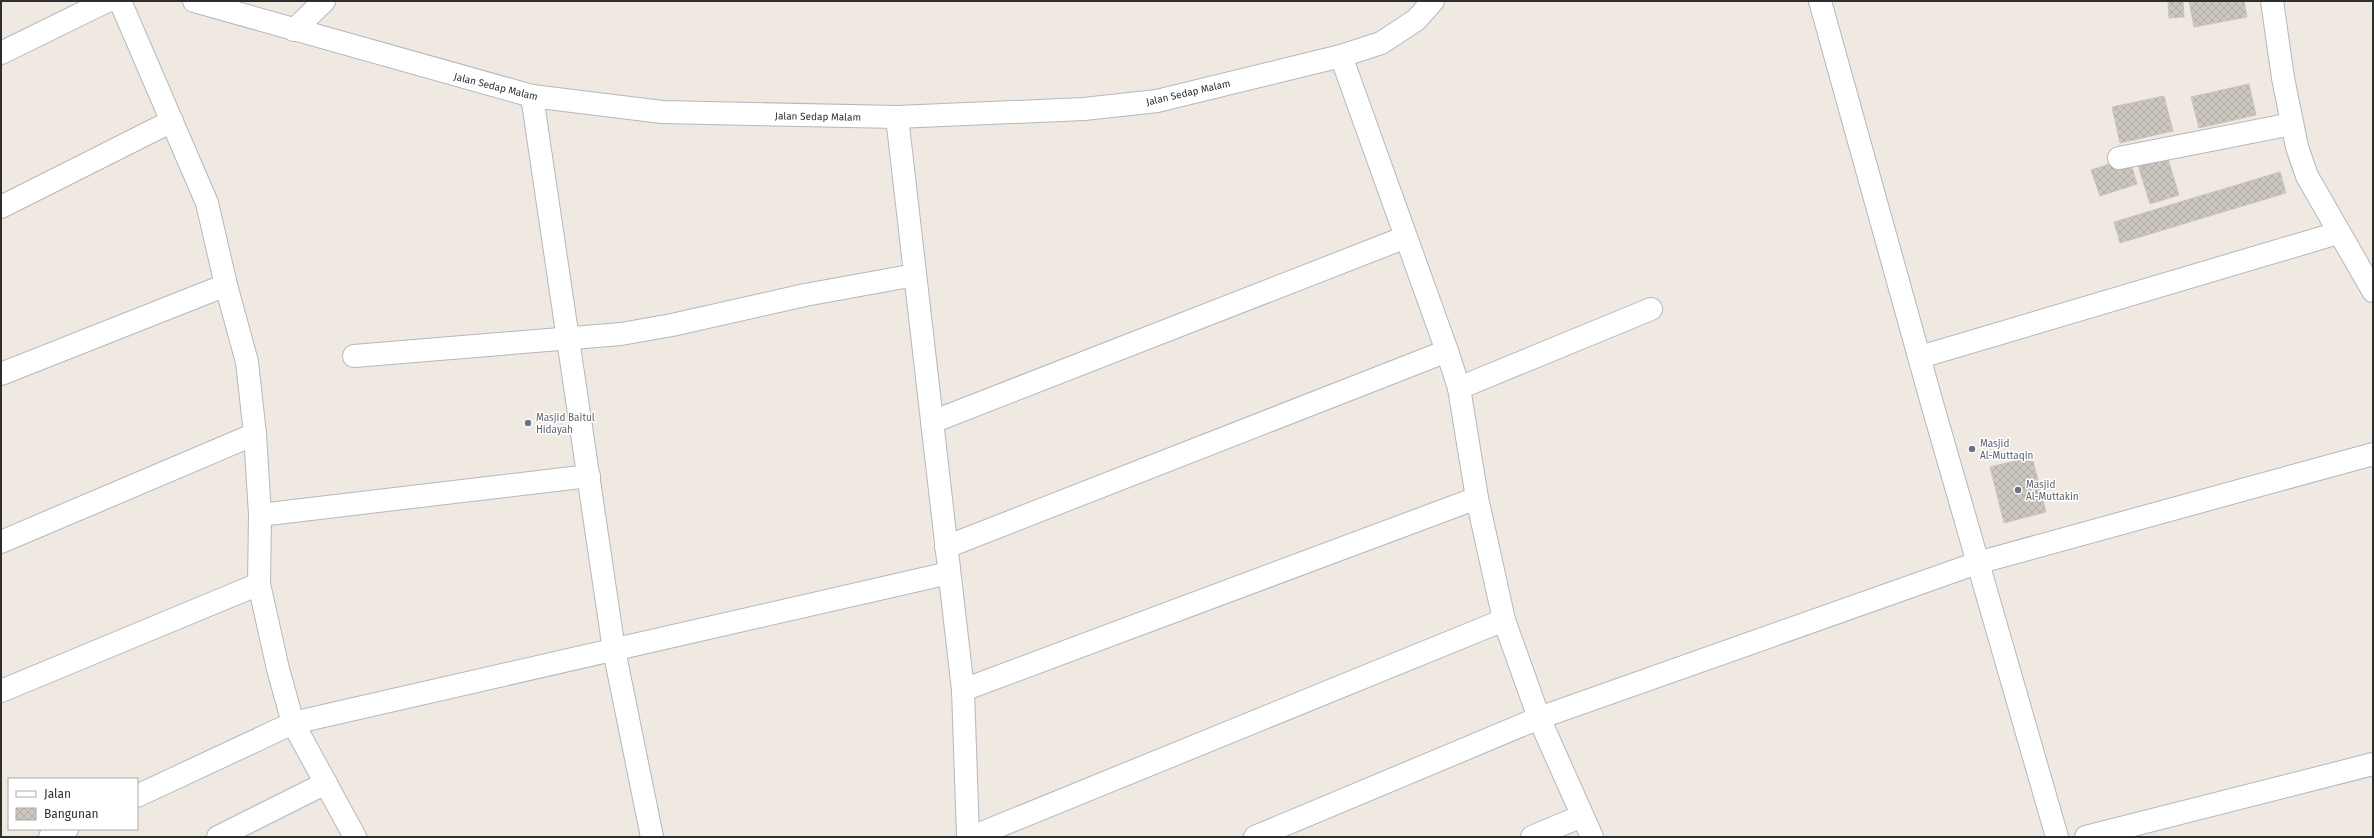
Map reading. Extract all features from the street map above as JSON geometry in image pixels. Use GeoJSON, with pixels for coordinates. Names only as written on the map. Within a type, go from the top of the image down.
{"type":"FeatureCollection","features":[{"type":"Feature","properties":{"kind":"street"},"geometry":{"type":"LineString","coordinates":[[1,53],[107,1]]}},
{"type":"Feature","properties":{"kind":"street"},"geometry":{"type":"LineString","coordinates":[[120,1],[206,203],[247,362],[255,434],[260,515],[259,584],[293,723],[355,837]]}},
{"type":"Feature","properties":{"kind":"street","name":"Jalan Sedap Malam"},"geometry":{"type":"LineString","coordinates":[[194,1],[532,96],[662,112],[897,117],[1084,109],[1157,101],[1341,56],[1381,43],[1416,20],[1433,1]]}},
{"type":"Feature","properties":{"kind":"street"},"geometry":{"type":"LineString","coordinates":[[294,30],[324,1]]}},
{"type":"Feature","properties":{"kind":"street"},"geometry":{"type":"LineString","coordinates":[[1820,1],[1977,562],[2057,837]]}},
{"type":"Feature","properties":{"kind":"street"},"geometry":{"type":"LineString","coordinates":[[2272,1],[2283,78],[2292,124],[2307,176],[2338,233],[2373,291]]}},
{"type":"Feature","properties":{"kind":"street"},"geometry":{"type":"LineString","coordinates":[[1341,56],[1459,388],[1477,498],[1504,620],[1539,718],[1592,837]]}},
{"type":"Feature","properties":{"kind":"street"},"geometry":{"type":"LineString","coordinates":[[532,96],[614,650],[652,837]]}},
{"type":"Feature","properties":{"kind":"street"},"geometry":{"type":"LineString","coordinates":[[897,117],[963,690],[968,837]]}},
{"type":"Feature","properties":{"kind":"street"},"geometry":{"type":"LineString","coordinates":[[1,207],[172,121]]}},
{"type":"Feature","properties":{"kind":"street"},"geometry":{"type":"LineString","coordinates":[[2119,158],[2292,124]]}},
{"type":"Feature","properties":{"kind":"street"},"geometry":{"type":"LineString","coordinates":[[1920,357],[2338,233]]}},
{"type":"Feature","properties":{"kind":"street"},"geometry":{"type":"LineString","coordinates":[[932,422],[1406,237]]}},
{"type":"Feature","properties":{"kind":"street"},"geometry":{"type":"LineString","coordinates":[[354,356],[621,334],[672,325],[805,295],[915,275]]}},
{"type":"Feature","properties":{"kind":"street"},"geometry":{"type":"LineString","coordinates":[[1,374],[226,285]]}},
{"type":"Feature","properties":{"kind":"street"},"geometry":{"type":"LineString","coordinates":[[1459,388],[1651,309]]}},
{"type":"Feature","properties":{"kind":"street"},"geometry":{"type":"LineString","coordinates":[[946,547],[1447,351]]}},
{"type":"Feature","properties":{"kind":"street"},"geometry":{"type":"LineString","coordinates":[[1,542],[255,434]]}},
{"type":"Feature","properties":{"kind":"street"},"geometry":{"type":"LineString","coordinates":[[1255,837],[1539,718],[1977,562],[2373,454]]}},
{"type":"Feature","properties":{"kind":"street"},"geometry":{"type":"LineString","coordinates":[[260,515],[589,476]]}},
{"type":"Feature","properties":{"kind":"street"},"geometry":{"type":"LineString","coordinates":[[963,690],[1477,498]]}},
{"type":"Feature","properties":{"kind":"street"},"geometry":{"type":"LineString","coordinates":[[138,796],[293,723],[949,573]]}},
{"type":"Feature","properties":{"kind":"street"},"geometry":{"type":"LineString","coordinates":[[1,691],[259,584]]}},
{"type":"Feature","properties":{"kind":"street"},"geometry":{"type":"LineString","coordinates":[[972,837],[1504,620]]}},
{"type":"Feature","properties":{"kind":"street"},"geometry":{"type":"LineString","coordinates":[[2086,837],[2373,764]]}},
{"type":"Feature","properties":{"kind":"street"},"geometry":{"type":"LineString","coordinates":[[218,837],[326,783]]}},
{"type":"Feature","properties":{"kind":"street"},"geometry":{"type":"LineString","coordinates":[[1532,837],[1582,816]]}},
{"type":"Feature","properties":{"kind":"street"},"geometry":{"type":"LineString","coordinates":[[50,837],[65,830]]}},
{"type":"Feature","properties":{"kind":"building"},"geometry":{"type":"Polygon","coordinates":[[[2168,1],[2183,1],[2184,17],[2169,18],[2168,1]]]}},
{"type":"Feature","properties":{"kind":"building"},"geometry":{"type":"Polygon","coordinates":[[[2189,1],[2244,1],[2247,17],[2194,27],[2189,1]]]}},
{"type":"Feature","properties":{"kind":"building"},"geometry":{"type":"Polygon","coordinates":[[[2249,84],[2256,115],[2199,128],[2191,97],[2249,84]]]}},
{"type":"Feature","properties":{"kind":"building"},"geometry":{"type":"Polygon","coordinates":[[[2164,96],[2173,131],[2120,143],[2112,107],[2164,96]]]}},
{"type":"Feature","properties":{"kind":"building"},"geometry":{"type":"Polygon","coordinates":[[[2167,156],[2179,195],[2150,204],[2138,165],[2167,156]]]}},
{"type":"Feature","properties":{"kind":"building"},"geometry":{"type":"Polygon","coordinates":[[[2129,158],[2137,184],[2100,196],[2091,170],[2129,158]]]}},
{"type":"Feature","properties":{"kind":"building"},"geometry":{"type":"Polygon","coordinates":[[[2280,172],[2286,193],[2216,214],[2210,193],[2280,172]]]}},
{"type":"Feature","properties":{"kind":"building"},"geometry":{"type":"Polygon","coordinates":[[[2210,193],[2216,214],[2120,243],[2114,222],[2210,193]]]}},
{"type":"Feature","properties":{"kind":"building","name":"Masjid Al-Muttakin"},"geometry":{"type":"Polygon","coordinates":[[[2032,457],[2046,512],[2004,523],[1990,467],[2032,457]]]}},
{"type":"Feature","properties":{"kind":"place","name":"Masjid Baitul Hidayah"},"geometry":{"type":"Point","coordinates":[528,423]}},
{"type":"Feature","properties":{"kind":"place","name":"Masjid Al-Muttaqin"},"geometry":{"type":"Point","coordinates":[1972,449]}},
{"type":"Feature","properties":{"kind":"place","name":"Masjid Al-Muttakin"},"geometry":{"type":"Point","coordinates":[2018,490]}}]}
